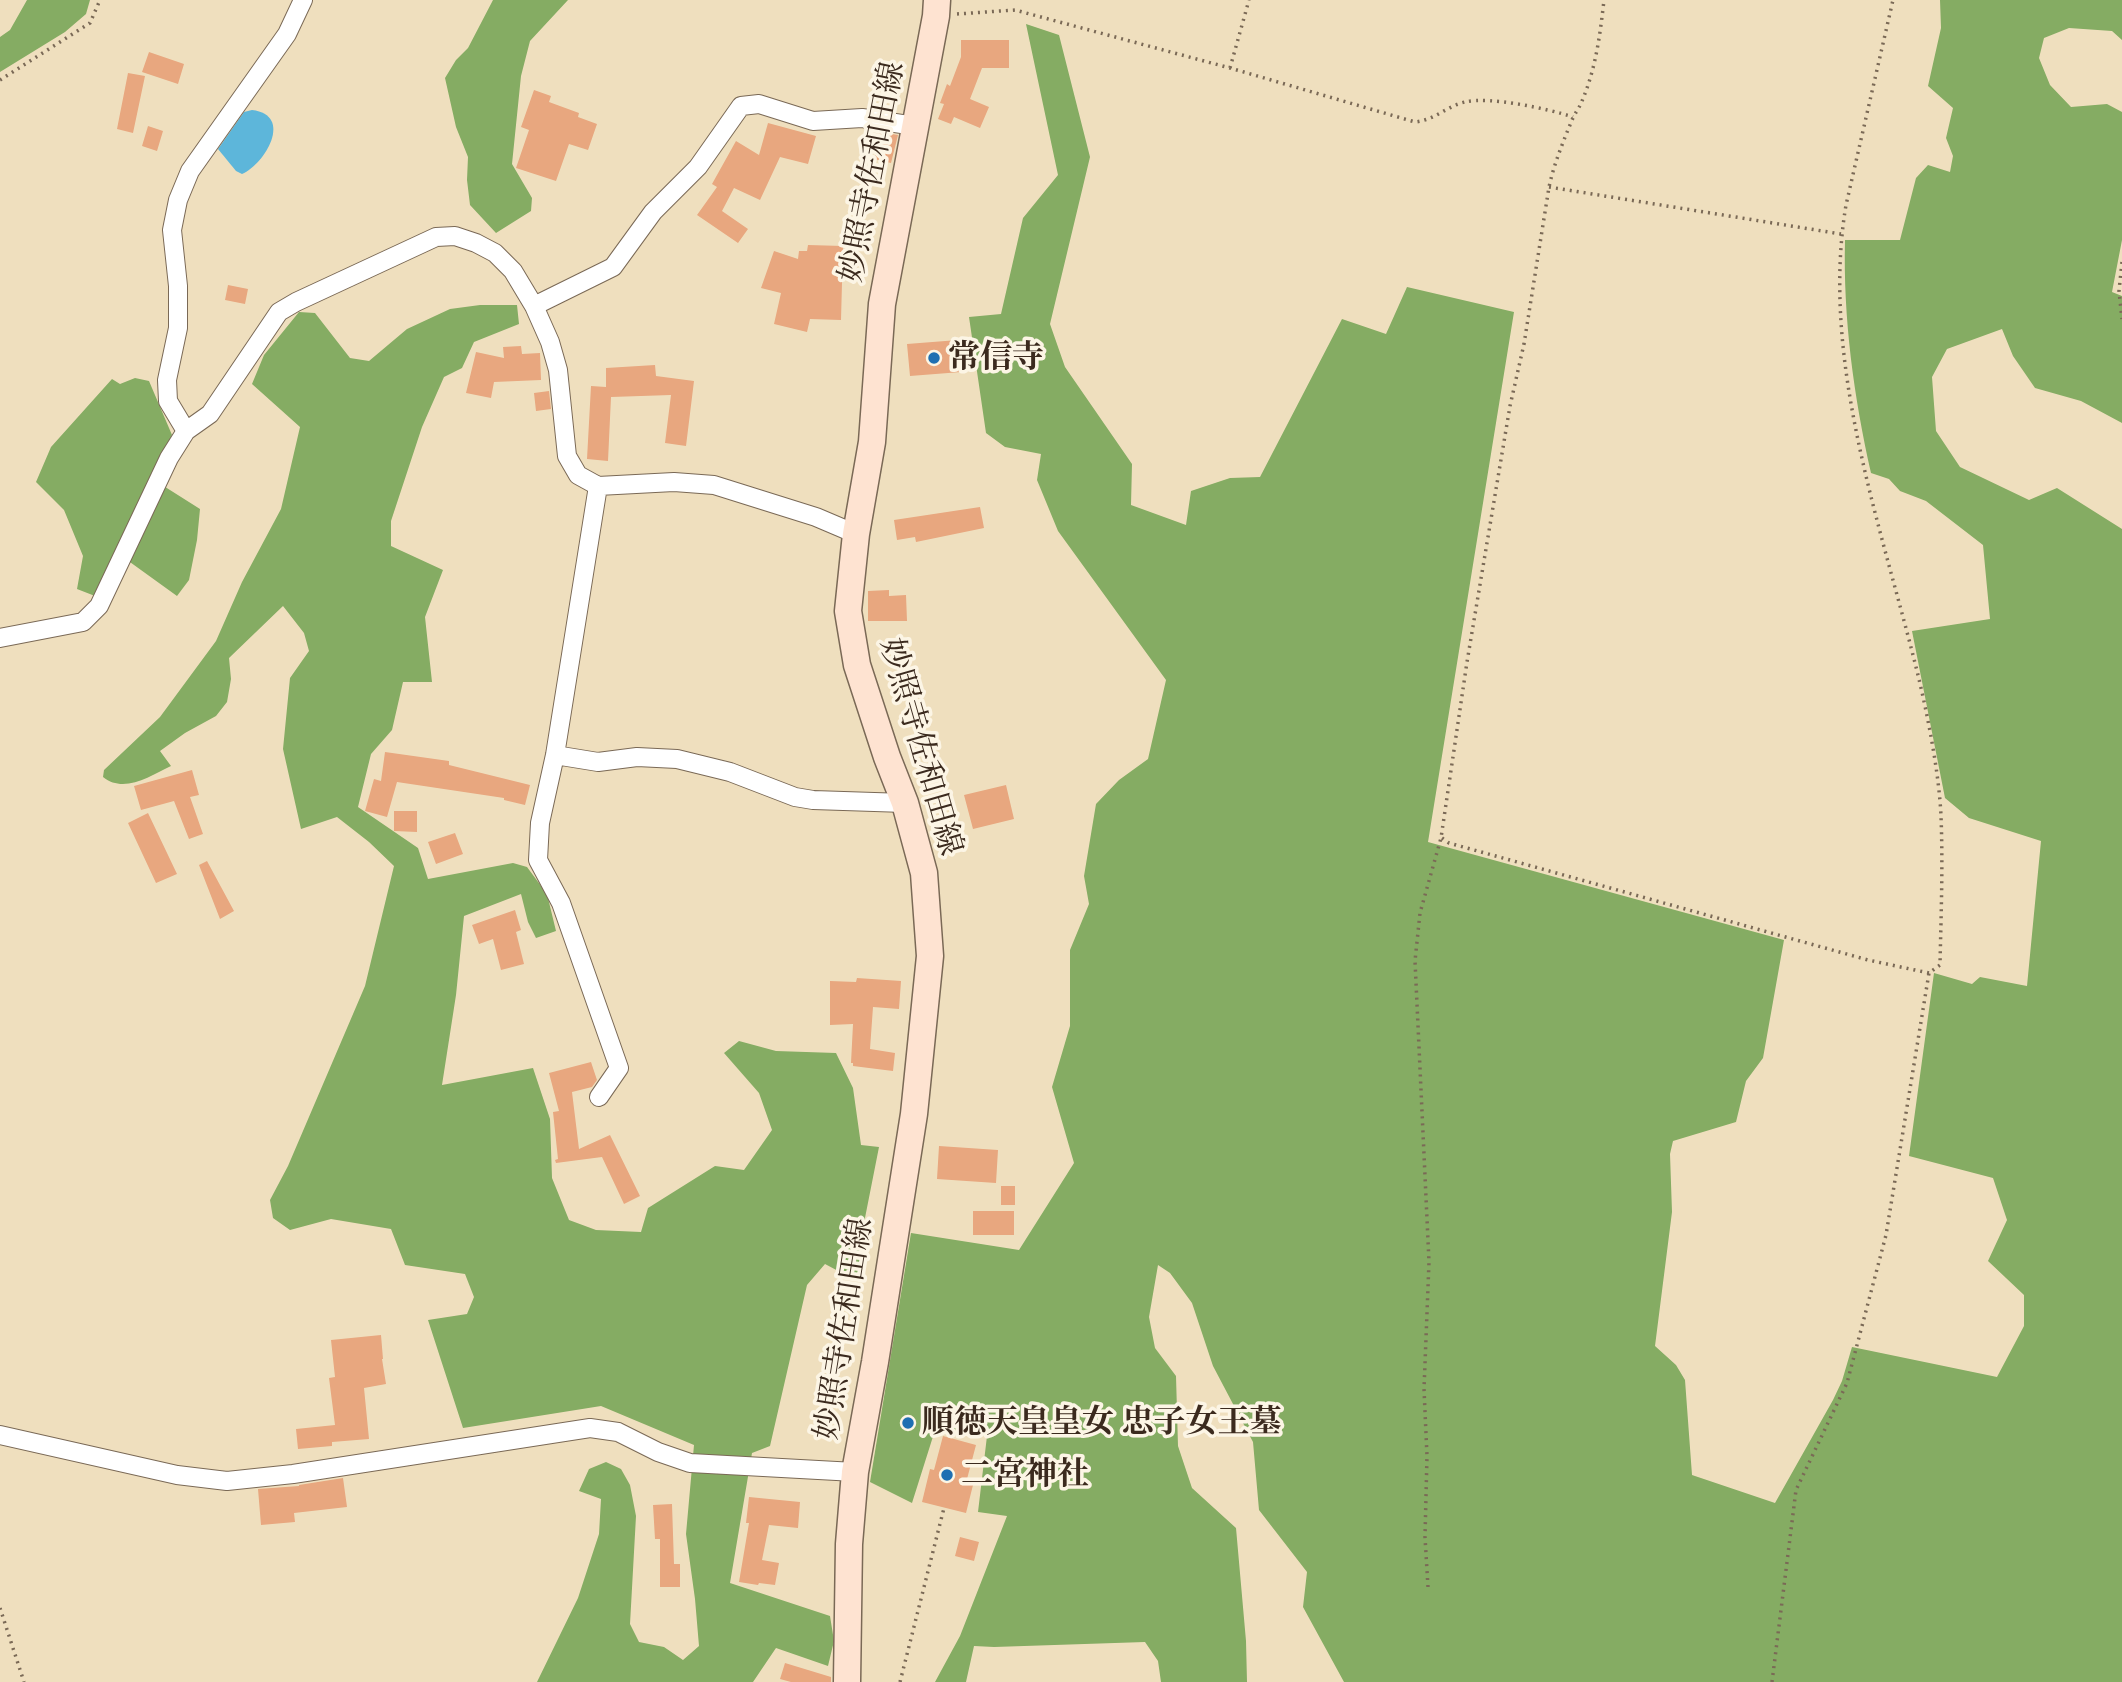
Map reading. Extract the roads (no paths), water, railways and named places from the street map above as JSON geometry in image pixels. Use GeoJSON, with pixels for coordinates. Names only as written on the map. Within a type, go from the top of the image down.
{"type":"FeatureCollection","features":[{"type":"Feature","properties":{"kind":"main road","name":"妙照寺佐和田線"},"geometry":{"type":"LineString","coordinates":[[847,1682],[849,1544],[855,1472],[878,1348],[914,1114],[930,956],[923,873],[905,803],[857,665],[848,611],[856,534],[872,442],[882,303],[936,8]]}},
{"type":"Feature","properties":{"kind":"street"},"geometry":{"type":"LineString","coordinates":[[186,431],[168,401],[167,380],[178,328],[178,286],[172,230],[178,200],[190,171],[287,34],[303,0]]}},
{"type":"Feature","properties":{"kind":"street"},"geometry":{"type":"LineString","coordinates":[[534,306],[613,267],[653,212],[698,167],[741,106],[759,104],[813,121],[862,118],[915,126]]}},
{"type":"Feature","properties":{"kind":"street"},"geometry":{"type":"LineString","coordinates":[[0,638],[83,622],[99,606],[169,458],[186,431],[210,414],[279,313],[296,302],[436,237],[455,236],[495,253],[513,271],[534,306],[550,342],[558,370],[567,456],[578,475],[598,486],[674,482],[714,485],[816,517],[856,534]]}},
{"type":"Feature","properties":{"kind":"street"},"geometry":{"type":"LineString","coordinates":[[598,486],[555,755],[540,822],[538,860],[561,903],[619,1068],[599,1097]]}},
{"type":"Feature","properties":{"kind":"street"},"geometry":{"type":"LineString","coordinates":[[555,755],[598,762],[637,757],[677,759],[730,772],[795,797],[905,803]]}},
{"type":"Feature","properties":{"kind":"street"},"geometry":{"type":"LineString","coordinates":[[0,1435],[177,1475],[228,1481],[293,1474],[590,1429],[618,1432],[658,1452],[690,1463],[855,1472]]}},
{"type":"Feature","properties":{"kind":"water"},"geometry":{"type":"Polygon","coordinates":[[[252,110],[265,114],[271,121],[273,130],[266,151],[251,169],[242,174],[236,171],[218,149],[244,112],[252,110]]]}},
{"type":"Feature","properties":{"kind":"place","name":"常信寺"},"geometry":{"type":"Point","coordinates":[934,358]}},
{"type":"Feature","properties":{"kind":"place","name":"順徳天皇皇女 忠子女王墓"},"geometry":{"type":"Point","coordinates":[908,1423]}},
{"type":"Feature","properties":{"kind":"place","name":"二宮神社"},"geometry":{"type":"Point","coordinates":[947,1475]}}]}
